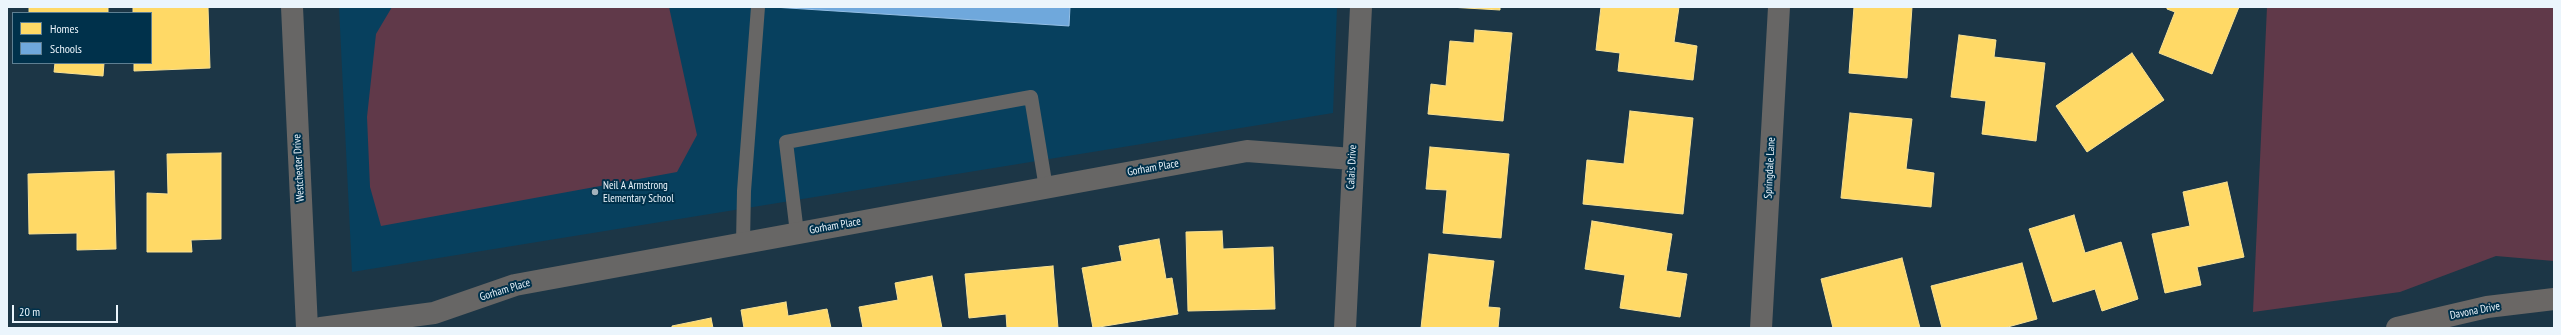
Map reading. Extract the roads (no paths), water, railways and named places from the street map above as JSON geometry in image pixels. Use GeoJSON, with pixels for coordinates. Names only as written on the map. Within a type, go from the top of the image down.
{"type":"FeatureCollection","features":[{"type":"Feature","properties":{"kind":"street","name":"Westchester Drive"},"geometry":{"type":"LineString","coordinates":[[292,7],[307,328]]}},
{"type":"Feature","properties":{"kind":"street","name":"Calais Drive"},"geometry":{"type":"LineString","coordinates":[[1345,328],[1352,159],[1361,7]]}},
{"type":"Feature","properties":{"kind":"street","name":"Springdale Lane"},"geometry":{"type":"LineString","coordinates":[[1761,328],[1779,7]]}},
{"type":"Feature","properties":{"kind":"street","name":"Gorham Place"},"geometry":{"type":"LineString","coordinates":[[321,328],[434,313],[515,284],[1247,151],[1352,159]]}},
{"type":"Feature","properties":{"kind":"street","name":"Davona Drive"},"geometry":{"type":"LineString","coordinates":[[2397,328],[2487,307],[2554,299]]}},
{"type":"Feature","properties":{"kind":"lane"},"geometry":{"type":"LineString","coordinates":[[743,243],[744,191],[758,7]]}},
{"type":"Feature","properties":{"kind":"lane"},"geometry":{"type":"LineString","coordinates":[[797,233],[786,142],[1031,97],[1046,188]]}},
{"type":"Feature","properties":{"kind":"place","name":"Neil A Armstrong Elementary School"},"geometry":{"type":"Point","coordinates":[595,192]}}]}
